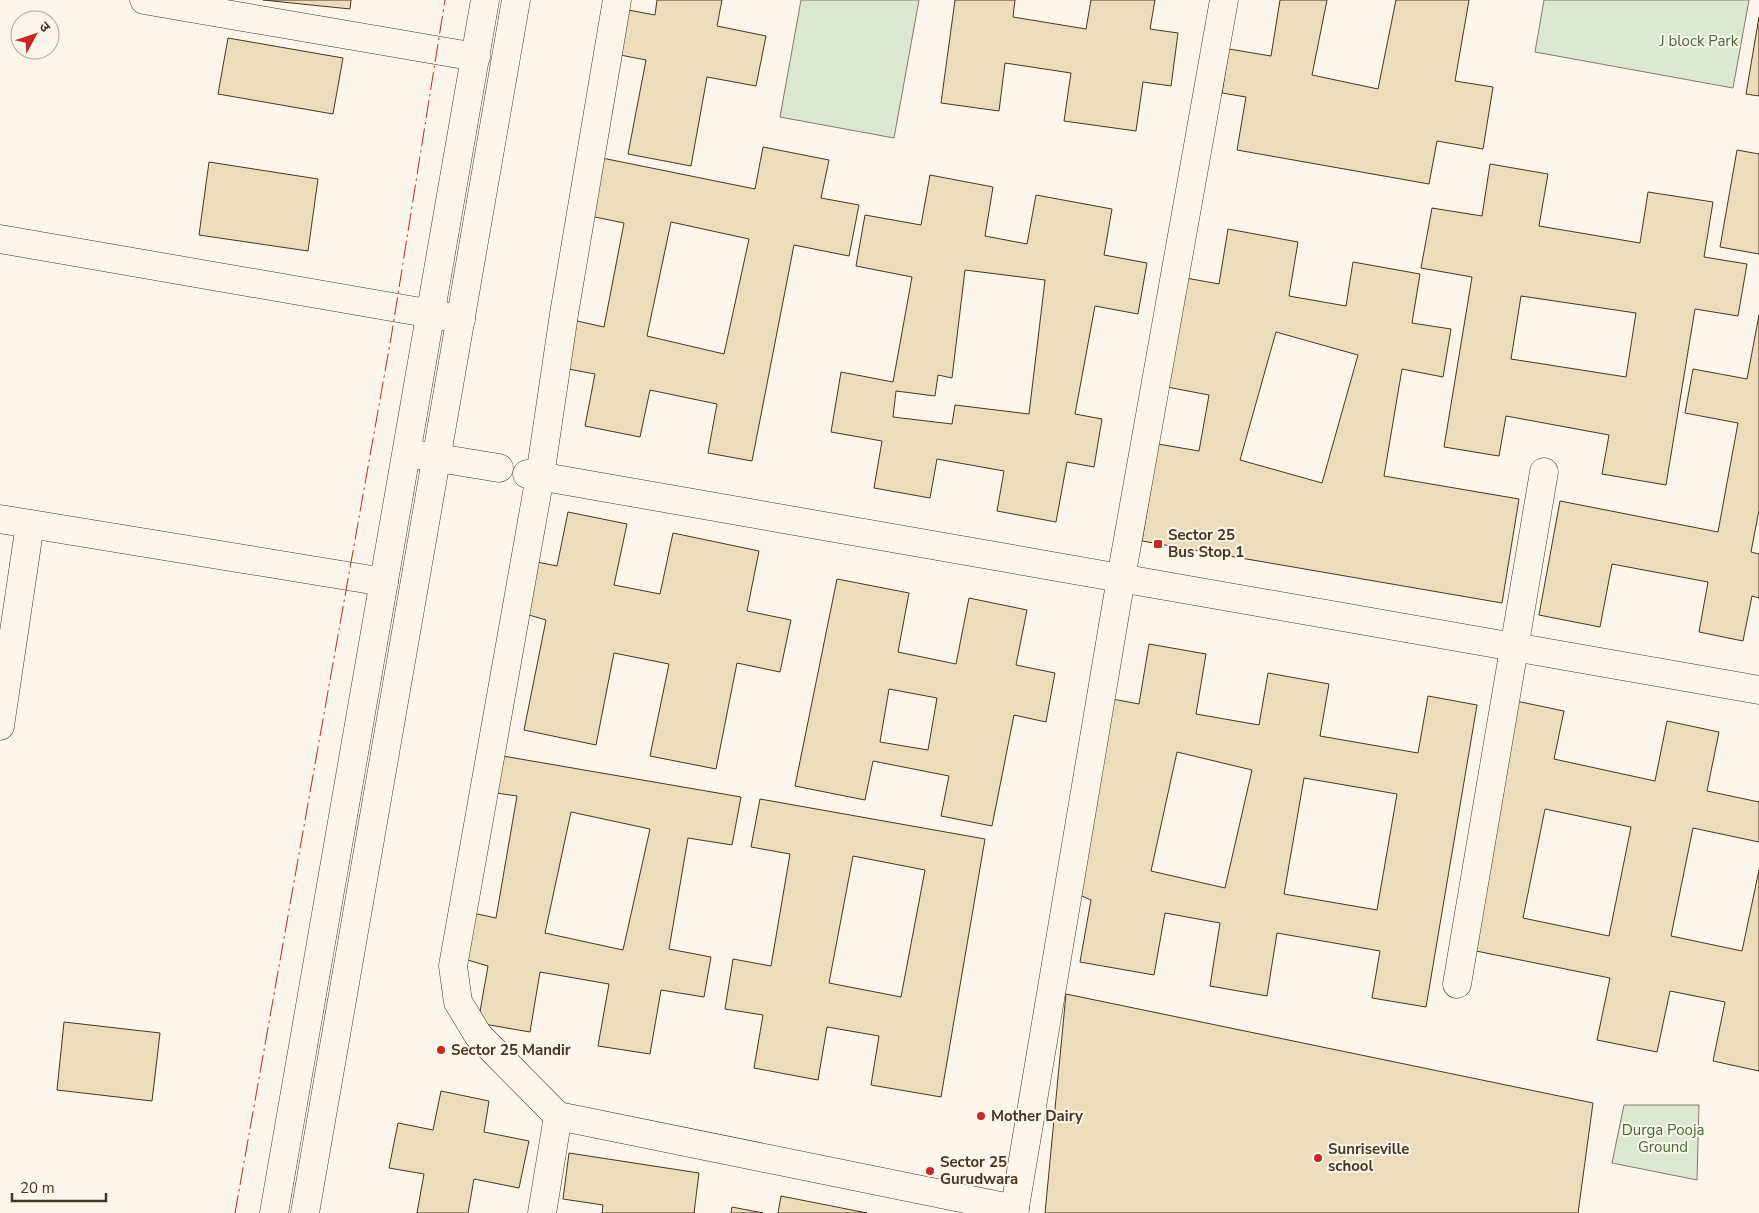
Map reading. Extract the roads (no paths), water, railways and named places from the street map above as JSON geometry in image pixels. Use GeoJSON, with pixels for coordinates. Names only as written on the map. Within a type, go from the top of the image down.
{"type":"FeatureCollection","features":[{"type":"Feature","properties":{"kind":"street"},"geometry":{"type":"LineString","coordinates":[[144,0],[476,57]]}},
{"type":"Feature","properties":{"kind":"street"},"geometry":{"type":"LineString","coordinates":[[274,1213],[486,0]]}},
{"type":"Feature","properties":{"kind":"street"},"geometry":{"type":"LineString","coordinates":[[305,1213],[516,0]]}},
{"type":"Feature","properties":{"kind":"street"},"geometry":{"type":"LineString","coordinates":[[617,0],[564,314],[534,475],[453,966],[458,1002],[478,1035],[558,1116],[1014,1211],[1121,578],[1224,0]]}},
{"type":"Feature","properties":{"kind":"street"},"geometry":{"type":"LineString","coordinates":[[0,240],[461,319]]}},
{"type":"Feature","properties":{"kind":"street"},"geometry":{"type":"LineString","coordinates":[[406,453],[500,468]]}},
{"type":"Feature","properties":{"kind":"street"},"geometry":{"type":"LineString","coordinates":[[1457,984],[1544,472]]}},
{"type":"Feature","properties":{"kind":"street"},"geometry":{"type":"LineString","coordinates":[[534,475],[1759,690]]}},
{"type":"Feature","properties":{"kind":"street"},"geometry":{"type":"LineString","coordinates":[[0,519],[384,582]]}},
{"type":"Feature","properties":{"kind":"street"},"geometry":{"type":"LineString","coordinates":[[0,726],[30,524]]}},
{"type":"Feature","properties":{"kind":"street"},"geometry":{"type":"LineString","coordinates":[[542,1213],[558,1116]]}},
{"type":"Feature","properties":{"kind":"place","name":"Sector 25 Bus Stop 1"},"geometry":{"type":"Point","coordinates":[1158,544]}},
{"type":"Feature","properties":{"kind":"place","name":"Sector 25 Mandir"},"geometry":{"type":"Point","coordinates":[441,1050]}},
{"type":"Feature","properties":{"kind":"place","name":"Mother Dairy"},"geometry":{"type":"Point","coordinates":[981,1116]}},
{"type":"Feature","properties":{"kind":"place","name":"Sunriseville school"},"geometry":{"type":"Point","coordinates":[1318,1158]}},
{"type":"Feature","properties":{"kind":"place","name":"Sector 25 Gurudwara"},"geometry":{"type":"Point","coordinates":[930,1171]}},
{"type":"Feature","properties":{"kind":"park label","name":"J block Park"},"geometry":{"type":"Point","coordinates":[1699,41]}},
{"type":"Feature","properties":{"kind":"park label","name":"Durga Pooja Ground"},"geometry":{"type":"Point","coordinates":[1663,1138]}}]}
